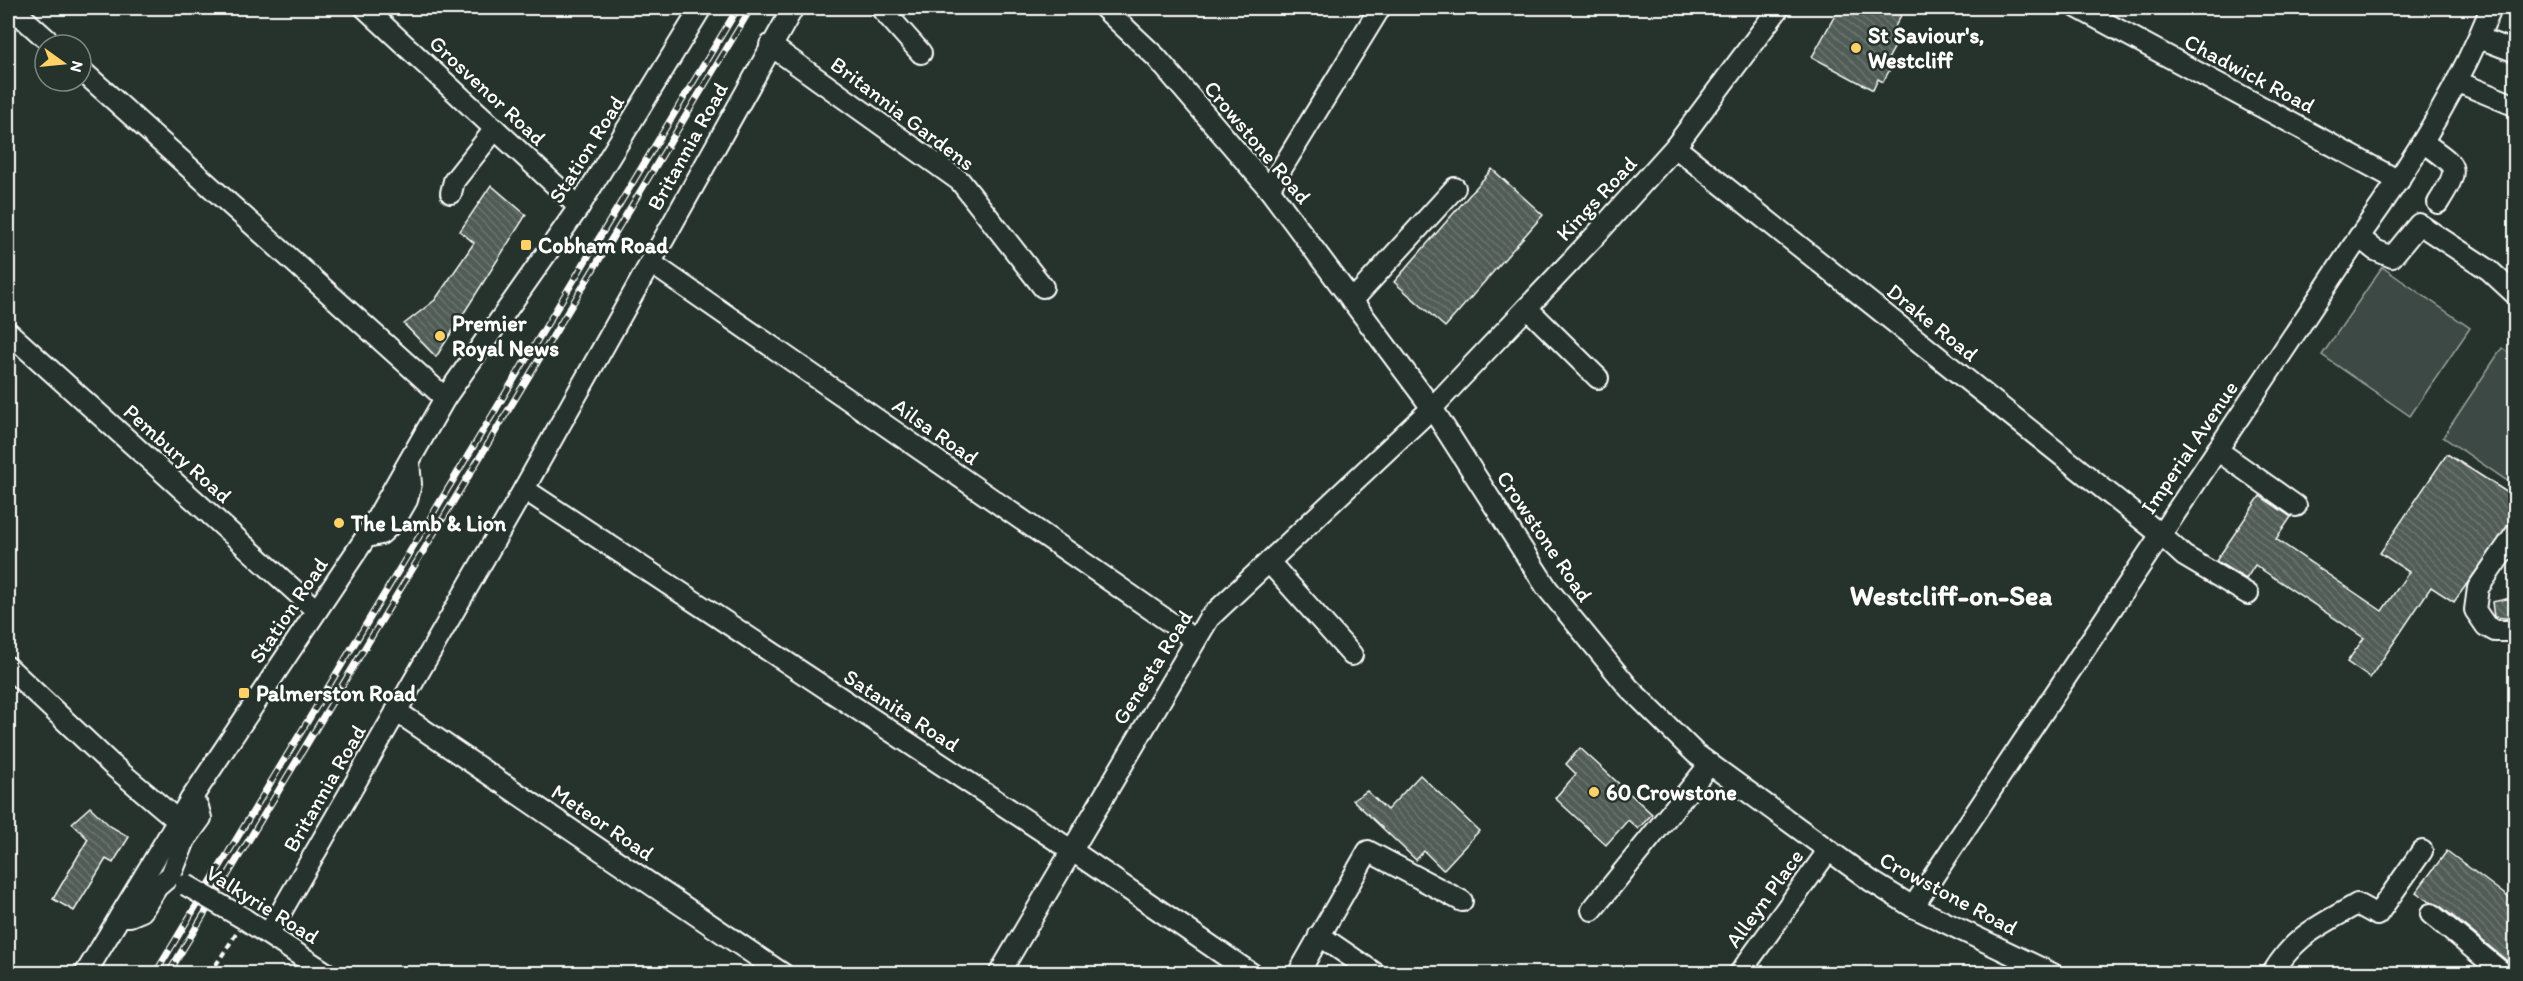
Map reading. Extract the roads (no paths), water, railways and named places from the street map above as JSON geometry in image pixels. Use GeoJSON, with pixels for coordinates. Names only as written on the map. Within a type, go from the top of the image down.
{"type":"FeatureCollection","features":[{"type":"Feature","properties":{"kind":"street"},"geometry":{"type":"LineString","coordinates":[[12,8],[40,33]]}},
{"type":"Feature","properties":{"kind":"street","name":"Grosvenor Road"},"geometry":{"type":"LineString","coordinates":[[365,8],[579,207]]}},
{"type":"Feature","properties":{"kind":"street","name":"Station Road"},"geometry":{"type":"LineString","coordinates":[[84,974],[177,820],[366,537],[445,398],[579,207],[701,8]]}},
{"type":"Feature","properties":{"kind":"street","name":"Britannia Road"},"geometry":{"type":"LineString","coordinates":[[268,933],[524,489],[770,45],[793,8]]}},
{"type":"Feature","properties":{"kind":"street"},"geometry":{"type":"LineString","coordinates":[[881,8],[921,53]]}},
{"type":"Feature","properties":{"kind":"street","name":"Crowstone Road"},"geometry":{"type":"LineString","coordinates":[[1104,8],[1156,57],[1269,189],[1432,408],[1547,588],[1629,687],[1696,754],[1828,851],[1913,907],[2053,974]]}},
{"type":"Feature","properties":{"kind":"street"},"geometry":{"type":"LineString","coordinates":[[1269,189],[1380,8]]}},
{"type":"Feature","properties":{"kind":"street","name":"Kings Road"},"geometry":{"type":"LineString","coordinates":[[1432,408],[1675,147],[1779,8]]}},
{"type":"Feature","properties":{"kind":"street","name":"Chadwick Road"},"geometry":{"type":"LineString","coordinates":[[2078,8],[2399,181]]}},
{"type":"Feature","properties":{"kind":"street","name":"Imperial Avenue"},"geometry":{"type":"LineString","coordinates":[[1913,907],[2160,534],[2399,181],[2458,82],[2491,8]]}},
{"type":"Feature","properties":{"kind":"street"},"geometry":{"type":"LineString","coordinates":[[2479,38],[2516,52]]}},
{"type":"Feature","properties":{"kind":"street","name":"Britannia Gardens"},"geometry":{"type":"LineString","coordinates":[[770,45],[960,181],[1043,287]]}},
{"type":"Feature","properties":{"kind":"street"},"geometry":{"type":"LineString","coordinates":[[93,81],[445,398]]}},
{"type":"Feature","properties":{"kind":"street"},"geometry":{"type":"LineString","coordinates":[[2458,82],[2516,106]]}},
{"type":"Feature","properties":{"kind":"street"},"geometry":{"type":"LineString","coordinates":[[451,193],[454,181],[495,129]]}},
{"type":"Feature","properties":{"kind":"street"},"geometry":{"type":"LineString","coordinates":[[2422,142],[2450,162],[2454,171],[2452,180],[2438,203]]}},
{"type":"Feature","properties":{"kind":"street","name":"Drake Road"},"geometry":{"type":"LineString","coordinates":[[1675,147],[2160,534],[2184,556],[2248,594]]}},
{"type":"Feature","properties":{"kind":"street"},"geometry":{"type":"LineString","coordinates":[[1352,301],[1455,188]]}},
{"type":"Feature","properties":{"kind":"street"},"geometry":{"type":"LineString","coordinates":[[2359,237],[2375,250],[2392,257],[2419,224],[2489,270],[2516,295]]}},
{"type":"Feature","properties":{"kind":"street","name":"Ailsa Road"},"geometry":{"type":"LineString","coordinates":[[651,262],[1194,639]]}},
{"type":"Feature","properties":{"kind":"street"},"geometry":{"type":"LineString","coordinates":[[1527,308],[1598,378]]}},
{"type":"Feature","properties":{"kind":"street","name":"Pembury Road"},"geometry":{"type":"LineString","coordinates":[[8,332],[316,610]]}},
{"type":"Feature","properties":{"kind":"street","name":"Genesta Road"},"geometry":{"type":"LineString","coordinates":[[999,974],[1194,639],[1209,618],[1432,408]]}},
{"type":"Feature","properties":{"kind":"street"},"geometry":{"type":"LineString","coordinates":[[2217,450],[2296,506]]}},
{"type":"Feature","properties":{"kind":"street","name":"Satanita Road"},"geometry":{"type":"LineString","coordinates":[[524,489],[1071,850],[1252,974]]}},
{"type":"Feature","properties":{"kind":"street"},"geometry":{"type":"LineString","coordinates":[[2516,533],[2478,588],[2475,610],[2486,626],[2495,631],[2516,631]]}},
{"type":"Feature","properties":{"kind":"street"},"geometry":{"type":"LineString","coordinates":[[1269,562],[1352,655]]}},
{"type":"Feature","properties":{"kind":"street"},"geometry":{"type":"LineString","coordinates":[[8,667],[111,764],[177,820]]}},
{"type":"Feature","properties":{"kind":"street","name":"Meteor Road"},"geometry":{"type":"LineString","coordinates":[[396,711],[783,974]]}},
{"type":"Feature","properties":{"kind":"street"},"geometry":{"type":"LineString","coordinates":[[1592,910],[1710,764]]}},
{"type":"Feature","properties":{"kind":"street"},"geometry":{"type":"LineString","coordinates":[[120,916],[130,916],[142,911],[157,888],[179,880],[185,840],[201,818],[198,807],[191,799]]}},
{"type":"Feature","properties":{"kind":"street"},"geometry":{"type":"LineString","coordinates":[[1298,974],[1368,851],[1462,901]]}},
{"type":"Feature","properties":{"kind":"street","name":"Alleyn Place"},"geometry":{"type":"LineString","coordinates":[[1739,974],[1828,851]]}},
{"type":"Feature","properties":{"kind":"street"},"geometry":{"type":"LineString","coordinates":[[2272,974],[2285,953],[2300,937],[2357,904],[2377,915],[2422,851]]}},
{"type":"Feature","properties":{"kind":"street","name":"Valkyrie Road"},"geometry":{"type":"LineString","coordinates":[[179,880],[268,933],[328,974]]}},
{"type":"Feature","properties":{"kind":"street"},"geometry":{"type":"LineString","coordinates":[[2431,914],[2504,974]]}},
{"type":"Feature","properties":{"kind":"street"},"geometry":{"type":"LineString","coordinates":[[1319,935],[1376,974]]}},
{"type":"Feature","properties":{"kind":"railway"},"geometry":{"type":"LineString","coordinates":[[155,974],[738,8]]}},
{"type":"Feature","properties":{"kind":"railway"},"geometry":{"type":"LineString","coordinates":[[168,974],[751,8]]}},
{"type":"Feature","properties":{"kind":"place","name":"St Saviour's, Westcliff"},"geometry":{"type":"Point","coordinates":[1856,48]}},
{"type":"Feature","properties":{"kind":"place","name":"Cobham Road"},"geometry":{"type":"Point","coordinates":[526,245]}},
{"type":"Feature","properties":{"kind":"place","name":"Premier Royal News"},"geometry":{"type":"Point","coordinates":[440,336]}},
{"type":"Feature","properties":{"kind":"place","name":"The Lamb & Lion"},"geometry":{"type":"Point","coordinates":[339,523]}},
{"type":"Feature","properties":{"kind":"place","name":"Palmerston Road"},"geometry":{"type":"Point","coordinates":[244,693]}},
{"type":"Feature","properties":{"kind":"place","name":"60 Crowstone"},"geometry":{"type":"Point","coordinates":[1594,792]}},
{"type":"Feature","properties":{"kind":"district","name":"Westcliff-on-Sea"},"geometry":{"type":"Point","coordinates":[1951,595]}}]}
